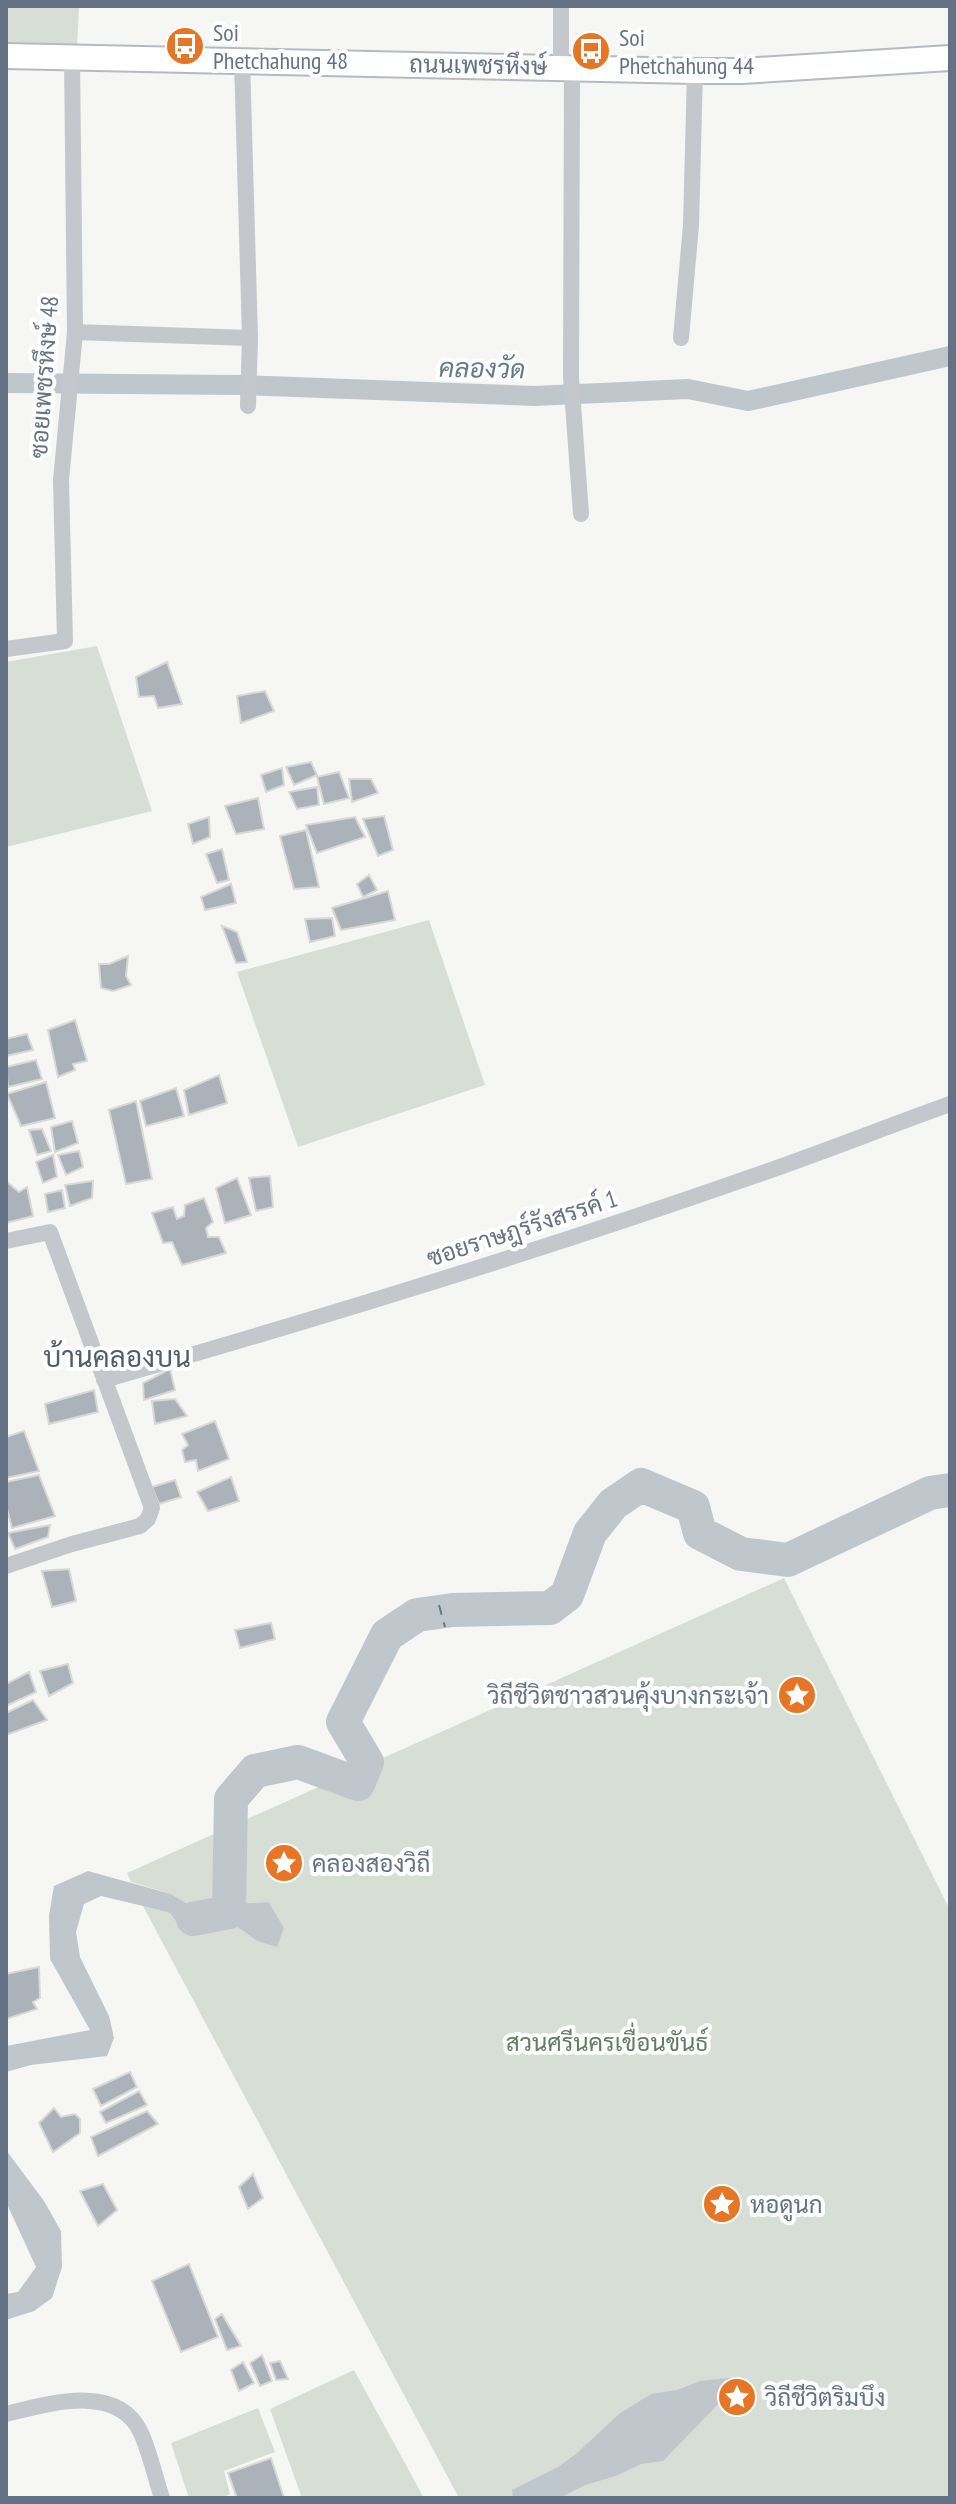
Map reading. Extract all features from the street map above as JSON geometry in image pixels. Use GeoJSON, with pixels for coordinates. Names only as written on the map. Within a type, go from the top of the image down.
{"type":"FeatureCollection","features":[{"type":"Feature","properties":{"kind":"main road","name":"ถนนเพชรหึงษ์"},"geometry":{"type":"LineString","coordinates":[[6,56],[695,71],[950,58]]}},
{"type":"Feature","properties":{"kind":"street"},"geometry":{"type":"LineString","coordinates":[[561,6],[566,67],[571,377],[581,514]]}},
{"type":"Feature","properties":{"kind":"street","name":"ซอยเพชรหึงษ์ 48"},"geometry":{"type":"LineString","coordinates":[[6,649],[65,641],[61,480],[75,332],[72,57]]}},
{"type":"Feature","properties":{"kind":"street"},"geometry":{"type":"LineString","coordinates":[[242,60],[250,341],[248,406]]}},
{"type":"Feature","properties":{"kind":"street"},"geometry":{"type":"LineString","coordinates":[[681,338],[691,225],[695,71]]}},
{"type":"Feature","properties":{"kind":"street"},"geometry":{"type":"LineString","coordinates":[[75,332],[250,341]]}},
{"type":"Feature","properties":{"kind":"street","name":"ซอยราษฎร์รังสรรค์ 1"},"geometry":{"type":"LineString","coordinates":[[104,1380],[329,1316],[559,1242],[754,1176],[950,1104]]}},
{"type":"Feature","properties":{"kind":"street"},"geometry":{"type":"LineString","coordinates":[[6,1241],[50,1232],[152,1508],[148,1519],[140,1526],[6,1566]]}},
{"type":"Feature","properties":{"kind":"street"},"geometry":{"type":"LineString","coordinates":[[6,2414],[83,2399],[107,2404],[131,2417],[141,2431],[162,2498]]}},
{"type":"Feature","properties":{"kind":"green space"},"geometry":{"type":"Polygon","coordinates":[[[6,6],[79,6],[77,49],[6,48],[6,6]]]}},
{"type":"Feature","properties":{"kind":"green space"},"geometry":{"type":"Polygon","coordinates":[[[97,646],[152,811],[6,847],[6,662],[97,646]]]}},
{"type":"Feature","properties":{"kind":"green space"},"geometry":{"type":"Polygon","coordinates":[[[429,920],[485,1085],[298,1147],[237,972],[429,920]]]}},
{"type":"Feature","properties":{"kind":"green space","name":"สวนศรีนครเขื่อนขันธ์"},"geometry":{"type":"Polygon","coordinates":[[[784,1578],[950,1910],[950,2498],[459,2498],[143,1906],[170,1913],[182,1930],[226,1919],[257,1941],[277,1946],[284,1928],[269,1902],[191,1906],[171,1894],[131,1882],[127,1873],[784,1578]]]}},
{"type":"Feature","properties":{"kind":"green space"},"geometry":{"type":"Polygon","coordinates":[[[354,2370],[424,2498],[302,2498],[270,2409],[354,2370]]]}},
{"type":"Feature","properties":{"kind":"green space"},"geometry":{"type":"Polygon","coordinates":[[[258,2408],[275,2452],[224,2471],[230,2494],[222,2498],[189,2498],[171,2443],[258,2408]]]}},
{"type":"Feature","properties":{"kind":"shaded area"},"geometry":{"type":"Polygon","coordinates":[[[88,1871],[171,1894],[191,1906],[269,1902],[284,1928],[277,1947],[257,1941],[226,1919],[182,1930],[170,1913],[101,1896],[84,1904],[76,1932],[80,1957],[109,2016],[114,2038],[107,2056],[31,2065],[6,2072],[6,2046],[90,2030],[50,1959],[49,1915],[54,1886],[88,1871]]]}},
{"type":"Feature","properties":{"kind":"shaded area"},"geometry":{"type":"Polygon","coordinates":[[[6,2150],[44,2201],[61,2231],[62,2267],[52,2298],[34,2311],[6,2320],[6,2294],[18,2292],[36,2267],[6,2202],[6,2150]]]}},
{"type":"Feature","properties":{"kind":"shaded area"},"geometry":{"type":"Polygon","coordinates":[[[738,2377],[731,2391],[663,2461],[641,2464],[560,2498],[513,2498],[512,2490],[558,2467],[619,2414],[651,2394],[677,2390],[700,2381],[738,2377]]]}},
{"type":"Feature","properties":{"kind":"building"},"geometry":{"type":"Polygon","coordinates":[[[167,662],[182,704],[158,708],[154,696],[139,697],[136,677],[167,662]]]}},
{"type":"Feature","properties":{"kind":"building"},"geometry":{"type":"Polygon","coordinates":[[[265,691],[274,711],[241,723],[237,696],[265,691]]]}},
{"type":"Feature","properties":{"kind":"building"},"geometry":{"type":"Polygon","coordinates":[[[311,762],[317,775],[294,785],[286,767],[311,762]]]}},
{"type":"Feature","properties":{"kind":"building"},"geometry":{"type":"Polygon","coordinates":[[[282,768],[284,785],[266,792],[261,775],[282,768]]]}},
{"type":"Feature","properties":{"kind":"building"},"geometry":{"type":"Polygon","coordinates":[[[339,772],[349,798],[324,804],[317,777],[339,772]]]}},
{"type":"Feature","properties":{"kind":"building"},"geometry":{"type":"Polygon","coordinates":[[[349,779],[371,779],[378,793],[352,802],[349,779]]]}},
{"type":"Feature","properties":{"kind":"building"},"geometry":{"type":"Polygon","coordinates":[[[317,787],[319,805],[297,809],[289,792],[317,787]]]}},
{"type":"Feature","properties":{"kind":"building"},"geometry":{"type":"Polygon","coordinates":[[[258,798],[264,829],[236,834],[225,806],[258,798]]]}},
{"type":"Feature","properties":{"kind":"building"},"geometry":{"type":"Polygon","coordinates":[[[384,816],[393,850],[378,856],[363,819],[384,816]]]}},
{"type":"Feature","properties":{"kind":"building"},"geometry":{"type":"Polygon","coordinates":[[[209,817],[210,837],[193,844],[188,824],[209,817]]]}},
{"type":"Feature","properties":{"kind":"building"},"geometry":{"type":"Polygon","coordinates":[[[355,817],[365,837],[317,853],[306,825],[355,817]]]}},
{"type":"Feature","properties":{"kind":"building"},"geometry":{"type":"Polygon","coordinates":[[[306,830],[319,887],[294,889],[280,836],[306,830]]]}},
{"type":"Feature","properties":{"kind":"building"},"geometry":{"type":"Polygon","coordinates":[[[222,849],[229,880],[217,883],[206,854],[222,849]]]}},
{"type":"Feature","properties":{"kind":"building"},"geometry":{"type":"Polygon","coordinates":[[[369,875],[377,890],[363,897],[357,884],[369,875]]]}},
{"type":"Feature","properties":{"kind":"building"},"geometry":{"type":"Polygon","coordinates":[[[231,884],[236,903],[205,910],[201,897],[231,884]]]}},
{"type":"Feature","properties":{"kind":"building"},"geometry":{"type":"Polygon","coordinates":[[[388,891],[395,920],[341,930],[332,908],[388,891]]]}},
{"type":"Feature","properties":{"kind":"building"},"geometry":{"type":"Polygon","coordinates":[[[332,918],[335,936],[310,942],[305,919],[332,918]]]}},
{"type":"Feature","properties":{"kind":"building"},"geometry":{"type":"Polygon","coordinates":[[[222,926],[237,932],[247,962],[236,963],[222,926]]]}},
{"type":"Feature","properties":{"kind":"building"},"geometry":{"type":"Polygon","coordinates":[[[128,956],[126,976],[131,985],[113,991],[101,988],[99,964],[109,964],[128,956]]]}},
{"type":"Feature","properties":{"kind":"building"},"geometry":{"type":"Polygon","coordinates":[[[75,1020],[87,1061],[73,1064],[75,1070],[58,1077],[48,1030],[75,1020]]]}},
{"type":"Feature","properties":{"kind":"building"},"geometry":{"type":"Polygon","coordinates":[[[27,1034],[33,1050],[6,1056],[6,1039],[27,1034]]]}},
{"type":"Feature","properties":{"kind":"building"},"geometry":{"type":"Polygon","coordinates":[[[36,1060],[42,1079],[8,1087],[6,1067],[36,1060]]]}},
{"type":"Feature","properties":{"kind":"building"},"geometry":{"type":"Polygon","coordinates":[[[219,1075],[227,1103],[189,1115],[184,1090],[219,1075]]]}},
{"type":"Feature","properties":{"kind":"building"},"geometry":{"type":"Polygon","coordinates":[[[46,1082],[55,1118],[21,1126],[7,1094],[46,1082]]]}},
{"type":"Feature","properties":{"kind":"building"},"geometry":{"type":"Polygon","coordinates":[[[176,1088],[184,1116],[146,1126],[140,1101],[176,1088]]]}},
{"type":"Feature","properties":{"kind":"building"},"geometry":{"type":"Polygon","coordinates":[[[136,1101],[152,1179],[126,1184],[109,1110],[136,1101]]]}},
{"type":"Feature","properties":{"kind":"building"},"geometry":{"type":"Polygon","coordinates":[[[72,1121],[78,1143],[55,1152],[51,1127],[72,1121]]]}},
{"type":"Feature","properties":{"kind":"building"},"geometry":{"type":"Polygon","coordinates":[[[42,1129],[51,1151],[37,1155],[29,1130],[42,1129]]]}},
{"type":"Feature","properties":{"kind":"building"},"geometry":{"type":"Polygon","coordinates":[[[79,1151],[83,1167],[66,1175],[58,1155],[79,1151]]]}},
{"type":"Feature","properties":{"kind":"building"},"geometry":{"type":"Polygon","coordinates":[[[53,1155],[57,1177],[43,1183],[36,1162],[53,1155]]]}},
{"type":"Feature","properties":{"kind":"building"},"geometry":{"type":"Polygon","coordinates":[[[270,1176],[273,1207],[256,1211],[249,1178],[270,1176]]]}},
{"type":"Feature","properties":{"kind":"building"},"geometry":{"type":"Polygon","coordinates":[[[237,1178],[251,1215],[225,1223],[216,1188],[237,1178]]]}},
{"type":"Feature","properties":{"kind":"building"},"geometry":{"type":"Polygon","coordinates":[[[6,1181],[19,1192],[27,1187],[33,1216],[6,1223],[6,1181]]]}},
{"type":"Feature","properties":{"kind":"building"},"geometry":{"type":"Polygon","coordinates":[[[93,1181],[92,1198],[70,1206],[65,1185],[93,1181]]]}},
{"type":"Feature","properties":{"kind":"building"},"geometry":{"type":"Polygon","coordinates":[[[62,1190],[65,1208],[48,1212],[45,1194],[62,1190]]]}},
{"type":"Feature","properties":{"kind":"building"},"geometry":{"type":"Polygon","coordinates":[[[204,1198],[213,1222],[206,1228],[208,1237],[219,1237],[226,1253],[182,1265],[172,1242],[163,1243],[152,1213],[173,1207],[177,1219],[184,1216],[185,1205],[204,1198]]]}},
{"type":"Feature","properties":{"kind":"building"},"geometry":{"type":"Polygon","coordinates":[[[170,1369],[175,1390],[144,1400],[143,1383],[170,1369]]]}},
{"type":"Feature","properties":{"kind":"building"},"geometry":{"type":"Polygon","coordinates":[[[94,1390],[98,1412],[49,1424],[45,1404],[94,1390]]]}},
{"type":"Feature","properties":{"kind":"building"},"geometry":{"type":"Polygon","coordinates":[[[175,1399],[187,1416],[155,1424],[152,1401],[175,1399]]]}},
{"type":"Feature","properties":{"kind":"building"},"geometry":{"type":"Polygon","coordinates":[[[215,1421],[229,1459],[198,1471],[196,1460],[185,1462],[182,1450],[188,1445],[182,1434],[215,1421]]]}},
{"type":"Feature","properties":{"kind":"building"},"geometry":{"type":"Polygon","coordinates":[[[24,1431],[39,1471],[6,1478],[6,1437],[24,1431]]]}},
{"type":"Feature","properties":{"kind":"building"},"geometry":{"type":"Polygon","coordinates":[[[39,1475],[55,1516],[12,1528],[6,1505],[6,1482],[39,1475]]]}},
{"type":"Feature","properties":{"kind":"building"},"geometry":{"type":"Polygon","coordinates":[[[231,1477],[239,1501],[208,1511],[197,1492],[231,1477]]]}},
{"type":"Feature","properties":{"kind":"building"},"geometry":{"type":"Polygon","coordinates":[[[175,1480],[181,1497],[159,1504],[152,1487],[175,1480]]]}},
{"type":"Feature","properties":{"kind":"building"},"geometry":{"type":"Polygon","coordinates":[[[50,1525],[48,1537],[15,1549],[8,1533],[50,1525]]]}},
{"type":"Feature","properties":{"kind":"building"},"geometry":{"type":"Polygon","coordinates":[[[69,1569],[76,1601],[52,1607],[42,1571],[69,1569]]]}},
{"type":"Feature","properties":{"kind":"building"},"geometry":{"type":"Polygon","coordinates":[[[271,1623],[275,1639],[240,1648],[235,1630],[271,1623]]]}},
{"type":"Feature","properties":{"kind":"building"},"geometry":{"type":"Polygon","coordinates":[[[68,1664],[73,1683],[49,1696],[40,1671],[68,1664]]]}},
{"type":"Feature","properties":{"kind":"building"},"geometry":{"type":"Polygon","coordinates":[[[29,1672],[36,1692],[6,1706],[6,1684],[29,1672]]]}},
{"type":"Feature","properties":{"kind":"building"},"geometry":{"type":"Polygon","coordinates":[[[33,1700],[47,1720],[6,1735],[6,1713],[33,1700]]]}},
{"type":"Feature","properties":{"kind":"building"},"geometry":{"type":"Polygon","coordinates":[[[39,1967],[40,1998],[33,2002],[37,2009],[6,2019],[6,1974],[39,1967]]]}},
{"type":"Feature","properties":{"kind":"building"},"geometry":{"type":"Polygon","coordinates":[[[130,2072],[137,2087],[101,2106],[93,2089],[130,2072]]]}},
{"type":"Feature","properties":{"kind":"building"},"geometry":{"type":"Polygon","coordinates":[[[139,2091],[147,2105],[106,2123],[100,2112],[139,2091]]]}},
{"type":"Feature","properties":{"kind":"building"},"geometry":{"type":"Polygon","coordinates":[[[54,2108],[61,2117],[75,2114],[80,2119],[80,2133],[53,2152],[39,2123],[54,2108]]]}},
{"type":"Feature","properties":{"kind":"building"},"geometry":{"type":"Polygon","coordinates":[[[147,2111],[158,2124],[98,2156],[91,2137],[147,2111]]]}},
{"type":"Feature","properties":{"kind":"building"},"geometry":{"type":"Polygon","coordinates":[[[253,2174],[263,2198],[248,2209],[239,2187],[253,2174]]]}},
{"type":"Feature","properties":{"kind":"building"},"geometry":{"type":"Polygon","coordinates":[[[103,2184],[117,2210],[98,2226],[80,2191],[103,2184]]]}},
{"type":"Feature","properties":{"kind":"building"},"geometry":{"type":"Polygon","coordinates":[[[189,2264],[218,2337],[181,2352],[152,2281],[189,2264]]]}},
{"type":"Feature","properties":{"kind":"building"},"geometry":{"type":"Polygon","coordinates":[[[222,2314],[241,2346],[227,2350],[215,2319],[222,2314]]]}},
{"type":"Feature","properties":{"kind":"building"},"geometry":{"type":"Polygon","coordinates":[[[262,2355],[272,2381],[260,2386],[250,2363],[262,2355]]]}},
{"type":"Feature","properties":{"kind":"building"},"geometry":{"type":"Polygon","coordinates":[[[280,2361],[288,2379],[276,2380],[270,2363],[280,2361]]]}},
{"type":"Feature","properties":{"kind":"building"},"geometry":{"type":"Polygon","coordinates":[[[243,2362],[254,2383],[239,2391],[231,2370],[243,2362]]]}},
{"type":"Feature","properties":{"kind":"building"},"geometry":{"type":"Polygon","coordinates":[[[271,2458],[284,2498],[237,2498],[228,2473],[271,2458]]]}},
{"type":"Feature","properties":{"kind":"waterway","name":"คลองวัด"},"geometry":{"type":"LineString","coordinates":[[6,383],[239,385],[534,396],[688,389],[748,401],[950,356]]}},
{"type":"Feature","properties":{"kind":"waterway"},"geometry":{"type":"LineString","coordinates":[[193,1919],[229,1912],[231,1799],[255,1771],[298,1762],[358,1784],[367,1762],[343,1722],[387,1635],[417,1615],[453,1610],[550,1608],[567,1595],[590,1533],[613,1504],[641,1485],[693,1507],[700,1533],[741,1554],[788,1560],[930,1493],[950,1490]]}},
{"type":"Feature","properties":{"kind":"ferry route"},"geometry":{"type":"LineString","coordinates":[[439,1605],[445,1627]]}},
{"type":"Feature","properties":{"kind":"place","name":"Soi Phetchahung 48"},"geometry":{"type":"Point","coordinates":[185,46]}},
{"type":"Feature","properties":{"kind":"place","name":"Soi Phetchahung 44"},"geometry":{"type":"Point","coordinates":[591,51]}},
{"type":"Feature","properties":{"kind":"place","name":"วิถีชีวิตชาวสวนคุ้งบางกระเจ้า"},"geometry":{"type":"Point","coordinates":[797,1695]}},
{"type":"Feature","properties":{"kind":"place","name":"คลองสองวิถี"},"geometry":{"type":"Point","coordinates":[284,1863]}},
{"type":"Feature","properties":{"kind":"place","name":"หอดูนก"},"geometry":{"type":"Point","coordinates":[722,2204]}},
{"type":"Feature","properties":{"kind":"place","name":"วิถีชีวิตริมบึง"},"geometry":{"type":"Point","coordinates":[737,2397]}},
{"type":"Feature","properties":{"kind":"district","name":"บ้านคลองบน"},"geometry":{"type":"Point","coordinates":[117,1356]}}]}
